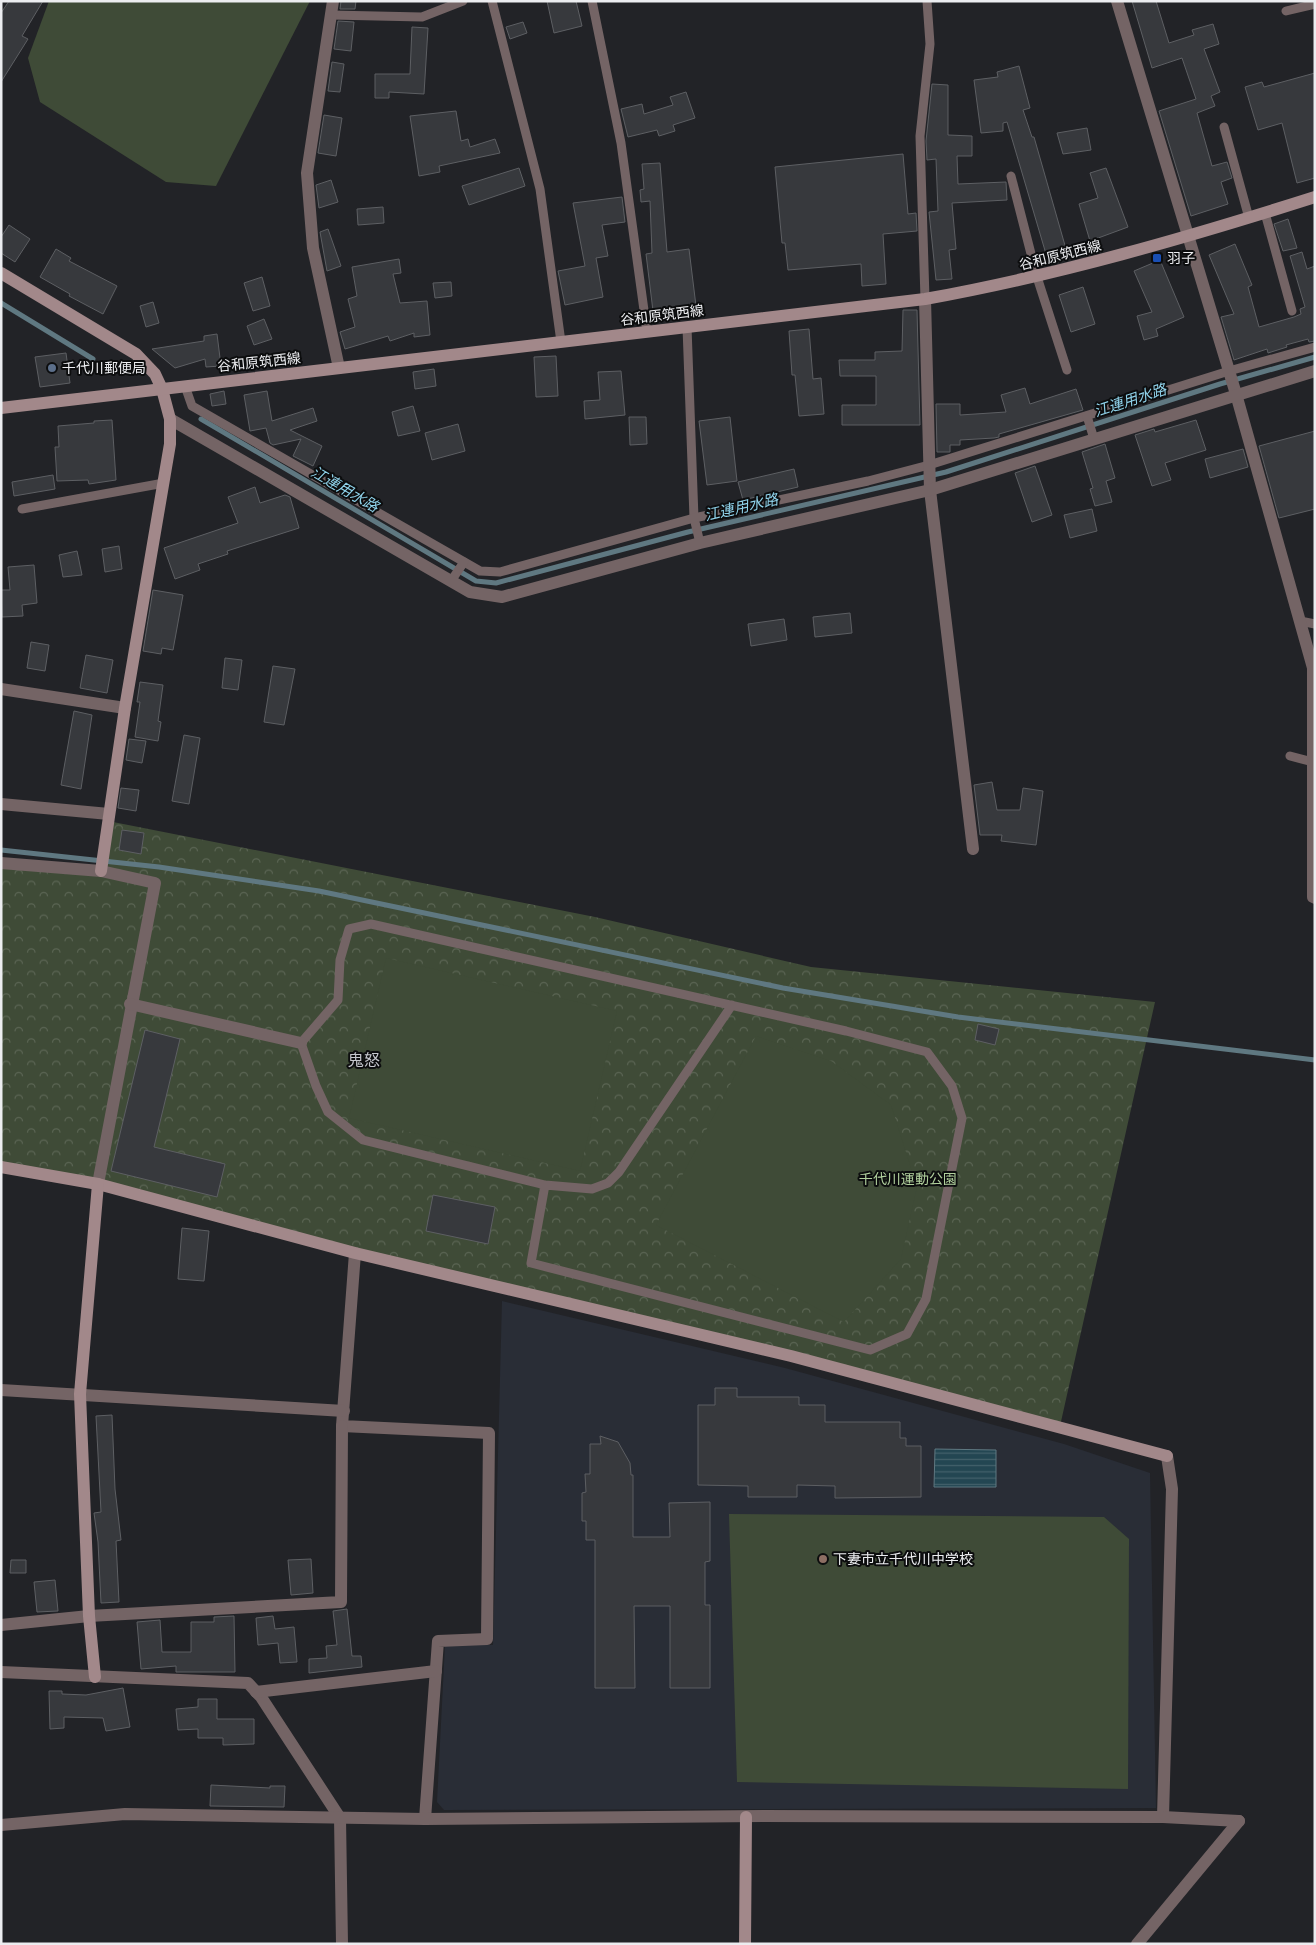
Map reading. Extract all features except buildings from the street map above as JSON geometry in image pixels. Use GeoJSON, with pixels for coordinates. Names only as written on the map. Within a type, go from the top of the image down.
{"type":"FeatureCollection","features":[{"type":"Feature","properties":{"kind":"street"},"geometry":{"type":"LineString","coordinates":[[333,1],[307,173],[313,248],[340,368]]}},
{"type":"Feature","properties":{"kind":"street"},"geometry":{"type":"LineString","coordinates":[[1117,1],[1229,370],[1313,668],[1313,898],[1315,898]]}},
{"type":"Feature","properties":{"kind":"street","name":"谷和原筑西線"},"geometry":{"type":"LineString","coordinates":[[1,408],[925,299],[1037,278],[1188,236],[1315,197]]}},
{"type":"Feature","properties":{"kind":"street"},"geometry":{"type":"LineString","coordinates":[[1,273],[136,354],[155,374],[162,389],[170,418],[170,444],[125,708],[101,871]]}},
{"type":"Feature","properties":{"kind":"street"},"geometry":{"type":"LineString","coordinates":[[925,299],[930,490],[974,849]]}},
{"type":"Feature","properties":{"kind":"street"},"geometry":{"type":"LineString","coordinates":[[170,418],[454,577],[470,592],[502,596],[700,543],[930,490],[1315,371]]}},
{"type":"Feature","properties":{"kind":"street"},"geometry":{"type":"LineString","coordinates":[[1,689],[125,708]]}},
{"type":"Feature","properties":{"kind":"street"},"geometry":{"type":"LineString","coordinates":[[1,804],[109,814]]}},
{"type":"Feature","properties":{"kind":"street"},"geometry":{"type":"LineString","coordinates":[[1,863],[101,871],[155,883],[130,1004],[98,1184],[80,1394],[89,1616],[95,1677]]}},
{"type":"Feature","properties":{"kind":"street"},"geometry":{"type":"LineString","coordinates":[[130,1004],[302,1043]]}},
{"type":"Feature","properties":{"kind":"street"},"geometry":{"type":"LineString","coordinates":[[1,1167],[98,1184],[355,1253],[791,1356],[1167,1456],[1172,1489],[1163,1817]]}},
{"type":"Feature","properties":{"kind":"street"},"geometry":{"type":"LineString","coordinates":[[1,1625],[89,1616],[341,1602],[342,1426],[355,1253]]}},
{"type":"Feature","properties":{"kind":"street"},"geometry":{"type":"LineString","coordinates":[[1,1390],[344,1411]]}},
{"type":"Feature","properties":{"kind":"street"},"geometry":{"type":"LineString","coordinates":[[342,1426],[489,1433],[487,1639],[438,1641],[425,1819]]}},
{"type":"Feature","properties":{"kind":"street"},"geometry":{"type":"LineString","coordinates":[[256,1692],[436,1671]]}},
{"type":"Feature","properties":{"kind":"street"},"geometry":{"type":"LineString","coordinates":[[1,1672],[248,1683],[256,1692],[340,1818],[342,1944]]}},
{"type":"Feature","properties":{"kind":"street"},"geometry":{"type":"LineString","coordinates":[[1,1825],[125,1814],[425,1819],[746,1816],[1163,1817],[1240,1821],[1137,1944]]}},
{"type":"Feature","properties":{"kind":"street"},"geometry":{"type":"LineString","coordinates":[[745,1944],[746,1816]]}},
{"type":"Feature","properties":{"kind":"lane"},"geometry":{"type":"LineString","coordinates":[[331,15],[422,17],[463,1]]}},
{"type":"Feature","properties":{"kind":"lane"},"geometry":{"type":"LineString","coordinates":[[492,1],[540,189],[561,342]]}},
{"type":"Feature","properties":{"kind":"lane"},"geometry":{"type":"LineString","coordinates":[[592,1],[621,143],[648,332]]}},
{"type":"Feature","properties":{"kind":"lane"},"geometry":{"type":"LineString","coordinates":[[925,299],[920,136],[930,44],[927,1]]}},
{"type":"Feature","properties":{"kind":"lane"},"geometry":{"type":"LineString","coordinates":[[1286,11],[1315,4]]}},
{"type":"Feature","properties":{"kind":"lane"},"geometry":{"type":"LineString","coordinates":[[1224,127],[1249,218]]}},
{"type":"Feature","properties":{"kind":"lane"},"geometry":{"type":"LineString","coordinates":[[1011,176],[1037,278],[1067,370]]}},
{"type":"Feature","properties":{"kind":"lane"},"geometry":{"type":"LineString","coordinates":[[1265,213],[1292,311]]}},
{"type":"Feature","properties":{"kind":"lane"},"geometry":{"type":"LineString","coordinates":[[687,327],[694,518],[700,543]]}},
{"type":"Feature","properties":{"kind":"lane"},"geometry":{"type":"LineString","coordinates":[[185,386],[192,406],[464,563],[480,571],[500,572],[694,518],[868,481],[929,465],[1229,370],[1315,347]]}},
{"type":"Feature","properties":{"kind":"lane"},"geometry":{"type":"LineString","coordinates":[[1087,416],[1094,439]]}},
{"type":"Feature","properties":{"kind":"lane"},"geometry":{"type":"LineString","coordinates":[[22,509],[164,483]]}},
{"type":"Feature","properties":{"kind":"lane"},"geometry":{"type":"LineString","coordinates":[[454,577],[464,563]]}},
{"type":"Feature","properties":{"kind":"lane"},"geometry":{"type":"LineString","coordinates":[[1300,621],[1315,624]]}},
{"type":"Feature","properties":{"kind":"lane"},"geometry":{"type":"LineString","coordinates":[[1290,756],[1313,762]]}},
{"type":"Feature","properties":{"kind":"lane"},"geometry":{"type":"LineString","coordinates":[[545,1185],[531,1263],[870,1350],[907,1334],[926,1299],[962,1118],[952,1086],[927,1052],[732,1005],[371,924],[349,930],[340,960],[338,1000],[302,1043],[316,1086],[328,1112],[363,1140],[545,1185],[592,1189],[608,1183],[619,1172],[732,1005]]}},
{"type":"Feature","properties":{"kind":"shaded area","name":"下妻市立千代川中学校"},"geometry":{"type":"Polygon","coordinates":[[[502,1301],[785,1368],[1064,1444],[1150,1473],[1156,1808],[444,1810],[437,1802],[445,1645],[493,1645],[502,1301]]]}},
{"type":"Feature","properties":{"kind":"green space"},"geometry":{"type":"Polygon","coordinates":[[[49,1],[310,1],[216,186],[166,182],[40,102],[28,58],[49,1]]]}},
{"type":"Feature","properties":{"kind":"green space","name":"千代川運動公園"},"geometry":{"type":"Polygon","coordinates":[[[108,821],[595,917],[811,967],[1155,1002],[1060,1426],[98,1184],[1,1167],[1,863],[101,871],[108,821]]]}},
{"type":"Feature","properties":{"kind":"green space"},"geometry":{"type":"Polygon","coordinates":[[[386,958],[617,1011],[580,1171],[349,1118],[386,958]]]}},
{"type":"Feature","properties":{"kind":"green space"},"geometry":{"type":"Polygon","coordinates":[[[756,1036],[831,1061],[891,1105],[917,1187],[901,1259],[844,1322],[656,1225],[756,1036]]]}},
{"type":"Feature","properties":{"kind":"green space"},"geometry":{"type":"Polygon","coordinates":[[[729,1514],[1104,1517],[1129,1539],[1128,1789],[737,1782],[729,1514]]]}},
{"type":"Feature","properties":{"kind":"water"},"geometry":{"type":"Polygon","coordinates":[[[935,1449],[996,1450],[996,1487],[934,1487],[935,1449]]]}},
{"type":"Feature","properties":{"kind":"waterway","name":"江連用水路"},"geometry":{"type":"LineString","coordinates":[[1,303],[93,359]]}},
{"type":"Feature","properties":{"kind":"waterway","name":"江連用水路"},"geometry":{"type":"LineString","coordinates":[[201,419],[476,581],[496,583],[688,532],[946,472],[1220,384],[1315,357]]}},
{"type":"Feature","properties":{"kind":"waterway"},"geometry":{"type":"LineString","coordinates":[[1,850],[159,867],[319,891],[783,988],[958,1017],[1315,1060]]}},
{"type":"Feature","properties":{"kind":"place","name":"羽子"},"geometry":{"type":"Point","coordinates":[1157,258]}},
{"type":"Feature","properties":{"kind":"place","name":"千代川郵便局"},"geometry":{"type":"Point","coordinates":[52,368]}},
{"type":"Feature","properties":{"kind":"place","name":"下妻市立千代川中学校"},"geometry":{"type":"Point","coordinates":[823,1559]}},
{"type":"Feature","properties":{"kind":"district","name":"鬼怒"},"geometry":{"type":"Point","coordinates":[364,1060]}}]}
